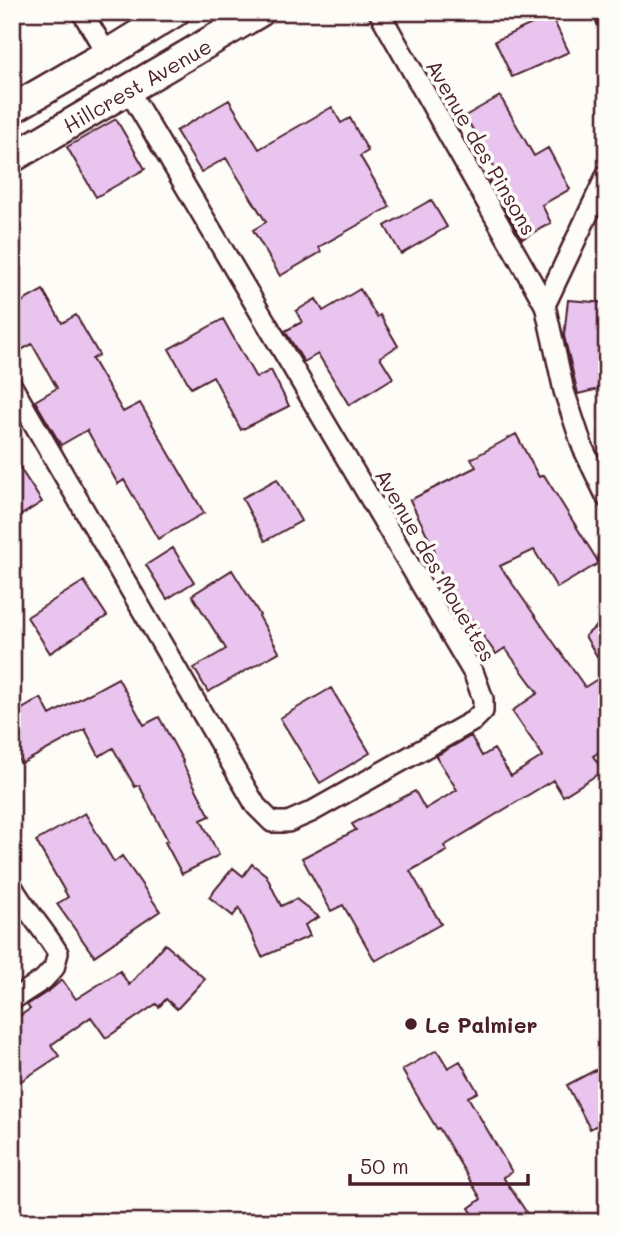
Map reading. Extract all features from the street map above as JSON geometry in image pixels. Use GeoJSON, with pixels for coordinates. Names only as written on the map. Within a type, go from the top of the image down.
{"type":"FeatureCollection","features":[{"type":"Feature","properties":{"kind":"main road","name":"Hillcrest Avenue"},"geometry":{"type":"LineString","coordinates":[[12,109],[175,12]]}},
{"type":"Feature","properties":{"kind":"main road","name":"Hillcrest Avenue"},"geometry":{"type":"LineString","coordinates":[[12,158],[261,12]]}},
{"type":"Feature","properties":{"kind":"street"},"geometry":{"type":"LineString","coordinates":[[82,12],[107,54]]}},
{"type":"Feature","properties":{"kind":"street","name":"Avenue des Pinsons"},"geometry":{"type":"LineString","coordinates":[[379,12],[545,304],[564,391],[583,448],[607,498]]}},
{"type":"Feature","properties":{"kind":"street"},"geometry":{"type":"LineString","coordinates":[[604,12],[607,19]]}},
{"type":"Feature","properties":{"kind":"street","name":"Avenue des Mouettes"},"geometry":{"type":"LineString","coordinates":[[12,386],[256,806],[272,822],[288,822],[311,813],[472,721],[483,711],[483,699],[474,674],[129,91]]}},
{"type":"Feature","properties":{"kind":"street"},"geometry":{"type":"LineString","coordinates":[[545,304],[607,174]]}},
{"type":"Feature","properties":{"kind":"street"},"geometry":{"type":"LineString","coordinates":[[12,886],[58,953],[54,968],[43,980],[12,1000]]}},
{"type":"Feature","properties":{"kind":"building"},"geometry":{"type":"Polygon","coordinates":[[[551,15],[569,52],[512,77],[495,41],[551,15]]]}},
{"type":"Feature","properties":{"kind":"building"},"geometry":{"type":"Polygon","coordinates":[[[500,96],[534,156],[548,148],[570,189],[542,205],[551,223],[522,239],[489,181],[499,175],[465,116],[500,96]]]}},
{"type":"Feature","properties":{"kind":"building"},"geometry":{"type":"Polygon","coordinates":[[[229,100],[259,149],[332,107],[341,123],[350,118],[368,151],[360,156],[390,207],[319,247],[321,252],[280,276],[253,230],[266,222],[226,158],[201,172],[176,131],[229,100]]]}},
{"type":"Feature","properties":{"kind":"building"},"geometry":{"type":"Polygon","coordinates":[[[116,119],[145,169],[96,197],[67,147],[116,119]]]}},
{"type":"Feature","properties":{"kind":"building"},"geometry":{"type":"Polygon","coordinates":[[[431,200],[447,227],[401,254],[385,226],[431,200]]]}},
{"type":"Feature","properties":{"kind":"building"},"geometry":{"type":"Polygon","coordinates":[[[360,289],[377,317],[380,315],[398,346],[380,357],[393,378],[349,405],[318,354],[304,362],[285,331],[302,322],[296,311],[316,299],[323,311],[360,289]]]}},
{"type":"Feature","properties":{"kind":"building"},"geometry":{"type":"Polygon","coordinates":[[[43,290],[62,323],[76,315],[99,355],[92,359],[123,412],[140,403],[204,513],[158,539],[124,480],[118,484],[87,430],[61,445],[35,401],[57,388],[32,344],[12,355],[12,307],[43,290]]]}},
{"type":"Feature","properties":{"kind":"building"},"geometry":{"type":"Polygon","coordinates":[[[568,300],[607,303],[607,387],[578,394],[564,336],[568,300]]]}},
{"type":"Feature","properties":{"kind":"building"},"geometry":{"type":"Polygon","coordinates":[[[223,319],[256,378],[271,370],[289,406],[241,430],[213,376],[191,388],[169,349],[223,319]]]}},
{"type":"Feature","properties":{"kind":"building"},"geometry":{"type":"Polygon","coordinates":[[[516,434],[539,477],[544,475],[599,563],[557,588],[534,550],[500,566],[585,687],[607,673],[607,747],[593,756],[603,771],[563,796],[553,780],[444,846],[447,851],[410,871],[441,924],[375,961],[343,905],[331,911],[302,858],[356,830],[352,824],[415,791],[425,809],[457,790],[436,756],[471,736],[482,756],[494,749],[511,776],[543,756],[512,711],[538,693],[505,648],[496,654],[446,584],[431,553],[435,551],[410,500],[476,467],[471,459],[516,434]]]}},
{"type":"Feature","properties":{"kind":"building"},"geometry":{"type":"Polygon","coordinates":[[[12,456],[42,502],[12,521],[12,456]]]}},
{"type":"Feature","properties":{"kind":"building"},"geometry":{"type":"Polygon","coordinates":[[[277,479],[301,521],[265,541],[242,498],[277,479]]]}},
{"type":"Feature","properties":{"kind":"building"},"geometry":{"type":"Polygon","coordinates":[[[173,548],[194,582],[167,599],[146,565],[173,548]]]}},
{"type":"Feature","properties":{"kind":"building"},"geometry":{"type":"Polygon","coordinates":[[[232,570],[279,652],[208,692],[194,668],[226,649],[192,595],[232,570]]]}},
{"type":"Feature","properties":{"kind":"building"},"geometry":{"type":"Polygon","coordinates":[[[84,581],[107,616],[50,653],[27,617],[84,581]]]}},
{"type":"Feature","properties":{"kind":"building"},"geometry":{"type":"Polygon","coordinates":[[[607,617],[607,673],[585,636],[607,617]]]}},
{"type":"Feature","properties":{"kind":"building"},"geometry":{"type":"Polygon","coordinates":[[[118,678],[144,725],[159,717],[210,816],[201,820],[219,855],[182,874],[139,785],[135,787],[113,748],[99,756],[85,729],[21,764],[12,748],[12,715],[41,698],[50,715],[118,678]]]}},
{"type":"Feature","properties":{"kind":"building"},"geometry":{"type":"Polygon","coordinates":[[[331,688],[370,753],[320,783],[280,718],[331,688]]]}},
{"type":"Feature","properties":{"kind":"building"},"geometry":{"type":"Polygon","coordinates":[[[85,813],[114,862],[122,856],[160,911],[94,956],[57,904],[68,897],[36,841],[85,813]]]}},
{"type":"Feature","properties":{"kind":"building"},"geometry":{"type":"Polygon","coordinates":[[[252,864],[266,875],[281,906],[296,899],[319,917],[305,925],[310,936],[262,957],[239,908],[233,916],[209,897],[233,868],[243,876],[252,864]]]}},
{"type":"Feature","properties":{"kind":"building"},"geometry":{"type":"Polygon","coordinates":[[[165,944],[205,979],[177,1009],[166,999],[159,1007],[156,1004],[106,1038],[91,1017],[51,1045],[59,1056],[12,1087],[12,1021],[30,1009],[27,1005],[62,980],[76,999],[120,971],[129,985],[165,944]]]}},
{"type":"Feature","properties":{"kind":"building"},"geometry":{"type":"Polygon","coordinates":[[[437,1050],[448,1068],[460,1061],[478,1092],[468,1097],[512,1172],[503,1177],[533,1222],[478,1222],[469,1208],[481,1199],[402,1070],[437,1050]]]}},
{"type":"Feature","properties":{"kind":"building"},"geometry":{"type":"Polygon","coordinates":[[[601,1067],[607,1077],[607,1120],[590,1129],[567,1085],[601,1067]]]}},
{"type":"Feature","properties":{"kind":"place","name":"Le Palmier"},"geometry":{"type":"Point","coordinates":[411,1024]}}]}
